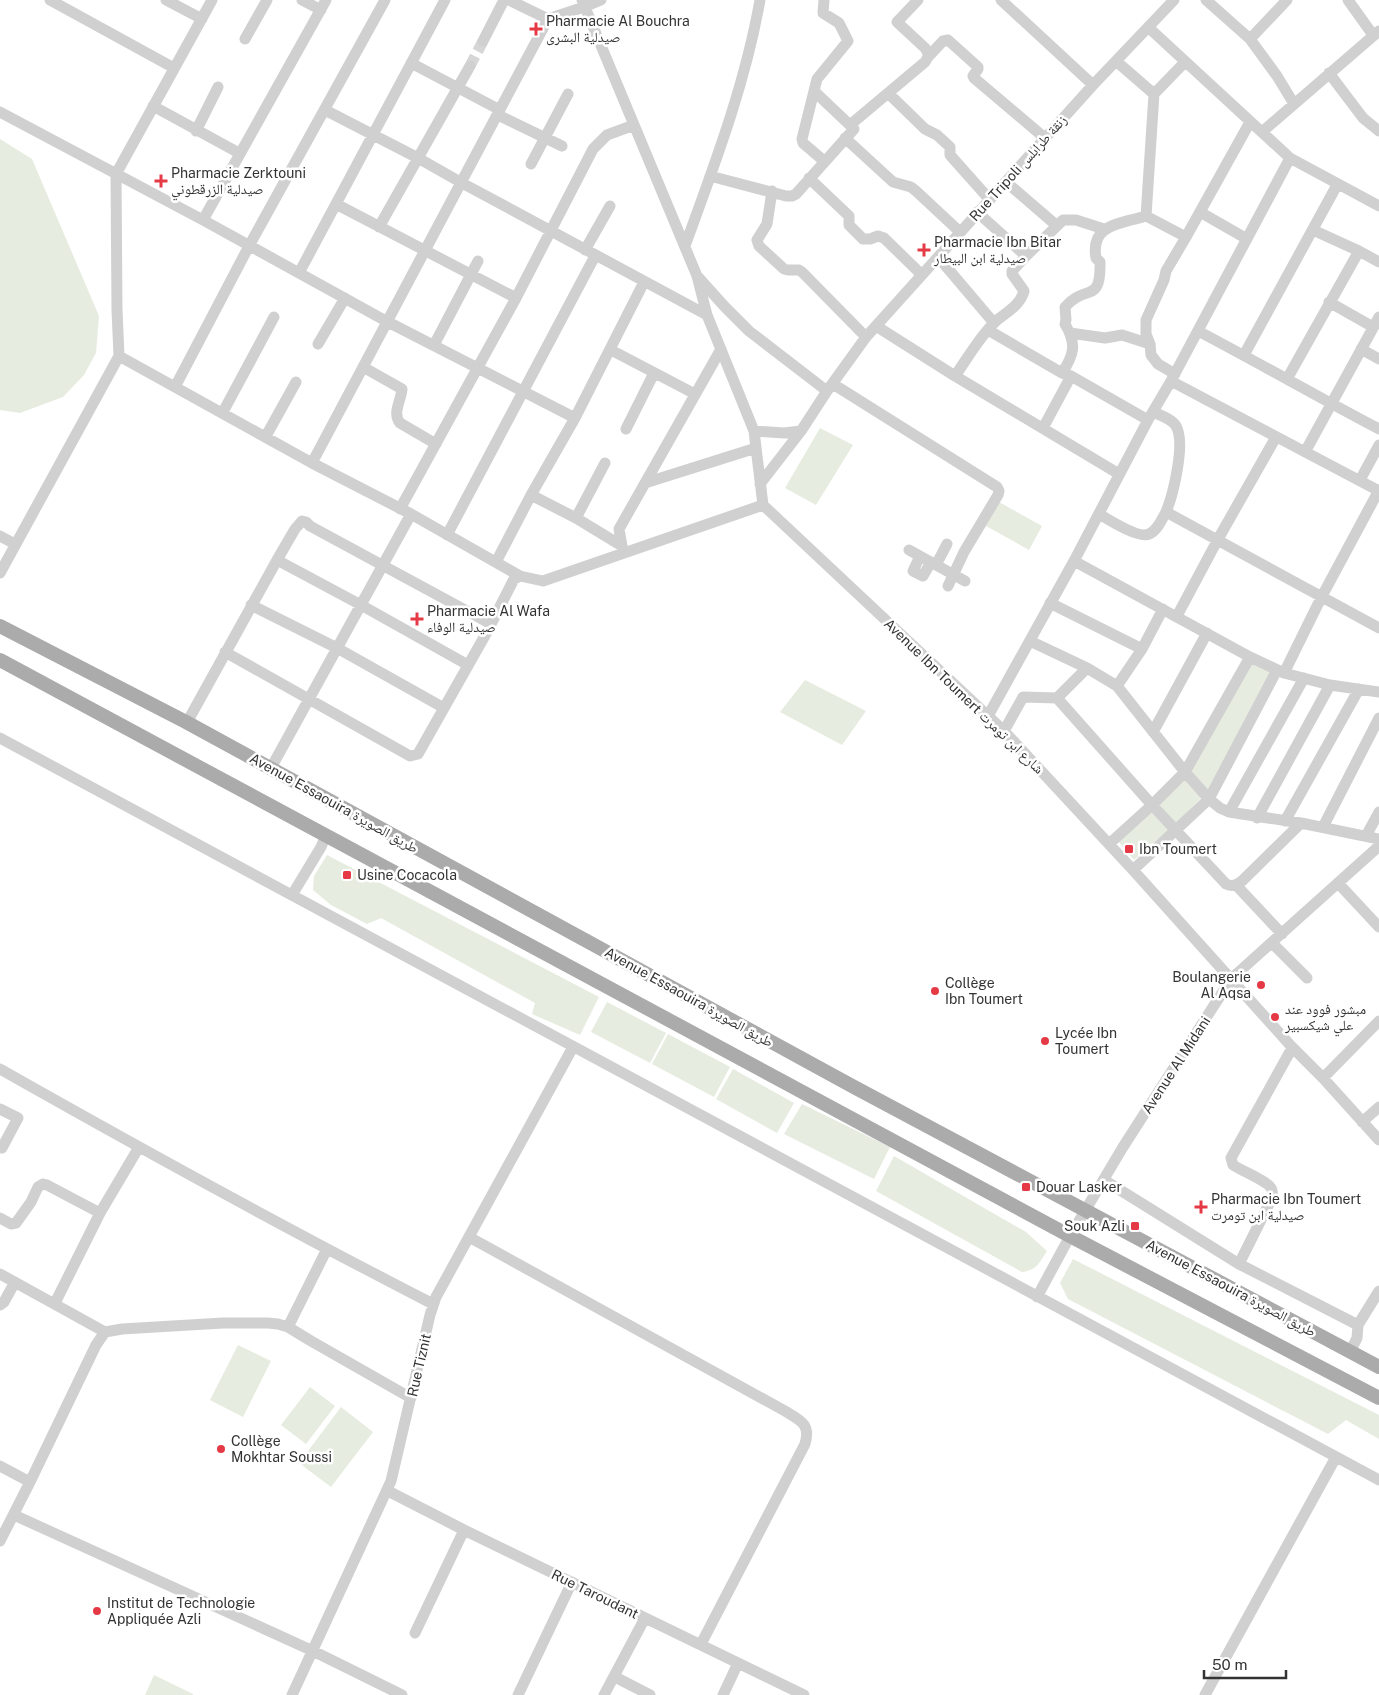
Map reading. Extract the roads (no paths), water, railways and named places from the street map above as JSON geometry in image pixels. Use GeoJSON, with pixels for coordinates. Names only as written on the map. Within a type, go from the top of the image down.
{"type":"FeatureCollection","features":[{"type":"Feature","properties":{"kind":"main road","name":"Avenue Essaouira طريق الصويرة"},"geometry":{"type":"LineString","coordinates":[[0,626],[186,722],[854,1087],[1086,1209],[1379,1367]]}},
{"type":"Feature","properties":{"kind":"main road","name":"Avenue Essaouira طريق الصويرة"},"geometry":{"type":"LineString","coordinates":[[0,660],[1070,1236],[1379,1398]]}},
{"type":"Feature","properties":{"kind":"street"},"geometry":{"type":"LineString","coordinates":[[50,0],[174,68]]}},
{"type":"Feature","properties":{"kind":"street"},"geometry":{"type":"LineString","coordinates":[[166,0],[202,19]]}},
{"type":"Feature","properties":{"kind":"street"},"geometry":{"type":"LineString","coordinates":[[0,573],[119,356],[116,174],[212,0]]}},
{"type":"Feature","properties":{"kind":"street"},"geometry":{"type":"LineString","coordinates":[[246,39],[267,0]]}},
{"type":"Feature","properties":{"kind":"street"},"geometry":{"type":"LineString","coordinates":[[203,220],[324,5],[302,0]]}},
{"type":"Feature","properties":{"kind":"street"},"geometry":{"type":"LineString","coordinates":[[175,387],[249,246],[385,0]]}},
{"type":"Feature","properties":{"kind":"street"},"geometry":{"type":"LineString","coordinates":[[299,273],[445,0]]}},
{"type":"Feature","properties":{"kind":"street"},"geometry":{"type":"LineString","coordinates":[[483,41],[504,0]]}},
{"type":"Feature","properties":{"kind":"street"},"geometry":{"type":"LineString","coordinates":[[509,0],[548,19]]}},
{"type":"Feature","properties":{"kind":"street"},"geometry":{"type":"LineString","coordinates":[[312,463],[386,321],[462,184],[548,19],[583,4],[601,0]]}},
{"type":"Feature","properties":{"kind":"street"},"geometry":{"type":"LineString","coordinates":[[685,246],[743,74],[760,0]]}},
{"type":"Feature","properties":{"kind":"street"},"geometry":{"type":"LineString","coordinates":[[824,0],[823,13],[839,23],[848,41],[819,76],[802,141],[824,161]]}},
{"type":"Feature","properties":{"kind":"street"},"geometry":{"type":"LineString","coordinates":[[918,0],[897,22],[925,48],[928,52],[928,57]]}},
{"type":"Feature","properties":{"kind":"street"},"geometry":{"type":"LineString","coordinates":[[1001,0],[1093,85]]}},
{"type":"Feature","properties":{"kind":"street","name":"Rue Tripoli زنقة طرابلس"},"geometry":{"type":"LineString","coordinates":[[760,484],[866,337],[1093,85],[1174,0]]}},
{"type":"Feature","properties":{"kind":"street"},"geometry":{"type":"LineString","coordinates":[[1206,0],[1250,39],[1294,104]]}},
{"type":"Feature","properties":{"kind":"street"},"geometry":{"type":"LineString","coordinates":[[1250,39],[1287,0]]}},
{"type":"Feature","properties":{"kind":"street"},"geometry":{"type":"LineString","coordinates":[[1262,132],[1376,33],[1348,0]]}},
{"type":"Feature","properties":{"kind":"street"},"geometry":{"type":"LineString","coordinates":[[119,356],[312,463],[411,514],[520,576],[543,581],[623,549],[763,505],[754,431],[707,315],[697,276],[685,246],[583,4]]}},
{"type":"Feature","properties":{"kind":"street"},"geometry":{"type":"LineString","coordinates":[[1148,27],[1290,158],[1379,206]]}},
{"type":"Feature","properties":{"kind":"street"},"geometry":{"type":"LineString","coordinates":[[850,125],[925,62],[944,40],[948,40],[978,67],[973,76],[974,78],[1046,139]]}},
{"type":"Feature","properties":{"kind":"street"},"geometry":{"type":"LineString","coordinates":[[1116,61],[1154,94]]}},
{"type":"Feature","properties":{"kind":"street"},"geometry":{"type":"LineString","coordinates":[[1146,216],[1154,94],[1185,62]]}},
{"type":"Feature","properties":{"kind":"street"},"geometry":{"type":"LineString","coordinates":[[411,63],[562,146]]}},
{"type":"Feature","properties":{"kind":"street"},"geometry":{"type":"LineString","coordinates":[[379,227],[470,66]]}},
{"type":"Feature","properties":{"kind":"street"},"geometry":{"type":"LineString","coordinates":[[1329,74],[1363,118],[1379,131]]}},
{"type":"Feature","properties":{"kind":"street"},"geometry":{"type":"LineString","coordinates":[[196,131],[218,87]]}},
{"type":"Feature","properties":{"kind":"street"},"geometry":{"type":"LineString","coordinates":[[710,176],[792,196],[796,194],[854,129],[814,91]]}},
{"type":"Feature","properties":{"kind":"street"},"geometry":{"type":"LineString","coordinates":[[888,93],[924,129],[937,135],[950,147],[950,155],[990,200]]}},
{"type":"Feature","properties":{"kind":"street"},"geometry":{"type":"LineString","coordinates":[[531,164],[568,94]]}},
{"type":"Feature","properties":{"kind":"street"},"geometry":{"type":"LineString","coordinates":[[153,106],[239,153]]}},
{"type":"Feature","properties":{"kind":"street"},"geometry":{"type":"LineString","coordinates":[[325,110],[418,158],[462,184],[707,315]]}},
{"type":"Feature","properties":{"kind":"street"},"geometry":{"type":"LineString","coordinates":[[0,112],[203,220],[386,321],[575,418]]}},
{"type":"Feature","properties":{"kind":"street"},"geometry":{"type":"LineString","coordinates":[[1133,870],[1209,799],[1379,490],[1276,437],[1173,377],[1151,355],[1150,344],[1146,334],[1146,320],[1164,280],[1166,271],[1250,122]]}},
{"type":"Feature","properties":{"kind":"street"},"geometry":{"type":"LineString","coordinates":[[400,509],[516,298],[549,231],[596,144],[607,135],[634,125]]}},
{"type":"Feature","properties":{"kind":"street"},"geometry":{"type":"LineString","coordinates":[[845,138],[893,182],[911,187],[960,232]]}},
{"type":"Feature","properties":{"kind":"street"},"geometry":{"type":"LineString","coordinates":[[988,716],[1074,561],[1290,158]]}},
{"type":"Feature","properties":{"kind":"street"},"geometry":{"type":"LineString","coordinates":[[809,178],[848,216],[849,225],[863,240],[878,236],[884,238],[922,275]]}},
{"type":"Feature","properties":{"kind":"street"},"geometry":{"type":"LineString","coordinates":[[1006,182],[1056,225]]}},
{"type":"Feature","properties":{"kind":"street"},"geometry":{"type":"LineString","coordinates":[[1244,355],[1337,185]]}},
{"type":"Feature","properties":{"kind":"street"},"geometry":{"type":"LineString","coordinates":[[772,191],[768,224],[757,240],[759,246],[784,269],[802,272],[866,337]]}},
{"type":"Feature","properties":{"kind":"street"},"geometry":{"type":"LineString","coordinates":[[336,204],[516,298]]}},
{"type":"Feature","properties":{"kind":"street"},"geometry":{"type":"LineString","coordinates":[[447,535],[523,392],[590,253],[610,206]]}},
{"type":"Feature","properties":{"kind":"street"},"geometry":{"type":"LineString","coordinates":[[977,212],[1026,256]]}},
{"type":"Feature","properties":{"kind":"street"},"geometry":{"type":"LineString","coordinates":[[1200,212],[1247,239]]}},
{"type":"Feature","properties":{"kind":"street"},"geometry":{"type":"LineString","coordinates":[[955,376],[991,327],[1018,303],[1024,294],[1012,271],[1062,220],[1068,219],[1104,228],[1146,216],[1186,237]]}},
{"type":"Feature","properties":{"kind":"street"},"geometry":{"type":"LineString","coordinates":[[1043,428],[1071,359],[1072,342],[1065,324],[1065,307],[1078,296],[1091,293],[1097,288],[1100,262],[1096,258],[1094,247],[1097,237],[1104,228]]}},
{"type":"Feature","properties":{"kind":"street"},"geometry":{"type":"LineString","coordinates":[[1313,230],[1379,262]]}},
{"type":"Feature","properties":{"kind":"street"},"geometry":{"type":"LineString","coordinates":[[1288,379],[1359,251]]}},
{"type":"Feature","properties":{"kind":"street"},"geometry":{"type":"LineString","coordinates":[[938,257],[991,327],[1066,375],[1151,416],[1174,423],[1179,433],[1177,469],[1171,500],[1155,529],[1151,533],[1140,535],[1098,514]]}},
{"type":"Feature","properties":{"kind":"street"},"geometry":{"type":"LineString","coordinates":[[434,345],[478,260]]}},
{"type":"Feature","properties":{"kind":"street"},"geometry":{"type":"LineString","coordinates":[[697,276],[749,331],[830,387],[997,487],[998,495],[964,552],[948,586]]}},
{"type":"Feature","properties":{"kind":"street"},"geometry":{"type":"LineString","coordinates":[[496,562],[531,494],[575,418],[611,350],[644,282]]}},
{"type":"Feature","properties":{"kind":"street"},"geometry":{"type":"LineString","coordinates":[[318,344],[345,298]]}},
{"type":"Feature","properties":{"kind":"street"},"geometry":{"type":"LineString","coordinates":[[1305,452],[1376,322],[1330,302]]}},
{"type":"Feature","properties":{"kind":"street"},"geometry":{"type":"LineString","coordinates":[[223,412],[274,317]]}},
{"type":"Feature","properties":{"kind":"street"},"geometry":{"type":"LineString","coordinates":[[876,326],[955,376],[1119,474]]}},
{"type":"Feature","properties":{"kind":"street"},"geometry":{"type":"LineString","coordinates":[[1198,331],[1379,429]]}},
{"type":"Feature","properties":{"kind":"street"},"geometry":{"type":"LineString","coordinates":[[1070,333],[1106,338],[1122,335],[1150,344]]}},
{"type":"Feature","properties":{"kind":"street"},"geometry":{"type":"LineString","coordinates":[[623,549],[619,529],[720,349]]}},
{"type":"Feature","properties":{"kind":"street"},"geometry":{"type":"LineString","coordinates":[[1361,349],[1379,359]]}},
{"type":"Feature","properties":{"kind":"street"},"geometry":{"type":"LineString","coordinates":[[611,350],[695,394]]}},
{"type":"Feature","properties":{"kind":"street"},"geometry":{"type":"LineString","coordinates":[[363,367],[402,389],[395,414],[396,419],[436,444]]}},
{"type":"Feature","properties":{"kind":"street"},"geometry":{"type":"LineString","coordinates":[[626,429],[654,373]]}},
{"type":"Feature","properties":{"kind":"street"},"geometry":{"type":"LineString","coordinates":[[266,436],[296,382]]}},
{"type":"Feature","properties":{"kind":"street"},"geometry":{"type":"LineString","coordinates":[[754,431],[800,431]]}},
{"type":"Feature","properties":{"kind":"street"},"geometry":{"type":"LineString","coordinates":[[1177,616],[1216,541],[1276,437]]}},
{"type":"Feature","properties":{"kind":"street"},"geometry":{"type":"LineString","coordinates":[[1360,480],[1379,445]]}},
{"type":"Feature","properties":{"kind":"street"},"geometry":{"type":"LineString","coordinates":[[645,483],[756,448]]}},
{"type":"Feature","properties":{"kind":"street"},"geometry":{"type":"LineString","coordinates":[[576,518],[605,463]]}},
{"type":"Feature","properties":{"kind":"street"},"geometry":{"type":"LineString","coordinates":[[531,494],[576,518],[623,549]]}},
{"type":"Feature","properties":{"kind":"street","name":"Avenue Ibn Toumert شارع ابن تومرت"},"geometry":{"type":"LineString","coordinates":[[763,505],[1004,731],[1133,870],[1292,1048],[1323,1078],[1379,1140]]}},
{"type":"Feature","properties":{"kind":"street"},"geometry":{"type":"LineString","coordinates":[[1166,512],[1216,541],[1379,628]]}},
{"type":"Feature","properties":{"kind":"street"},"geometry":{"type":"LineString","coordinates":[[271,768],[411,514]]}},
{"type":"Feature","properties":{"kind":"street"},"geometry":{"type":"LineString","coordinates":[[186,722],[190,718],[294,529],[302,522],[306,522],[310,526],[490,624]]}},
{"type":"Feature","properties":{"kind":"street"},"geometry":{"type":"LineString","coordinates":[[0,536],[15,544]]}},
{"type":"Feature","properties":{"kind":"street"},"geometry":{"type":"LineString","coordinates":[[920,556],[913,571],[923,576],[947,544]]}},
{"type":"Feature","properties":{"kind":"street"},"geometry":{"type":"LineString","coordinates":[[909,550],[965,581]]}},
{"type":"Feature","properties":{"kind":"street"},"geometry":{"type":"LineString","coordinates":[[277,560],[468,666]]}},
{"type":"Feature","properties":{"kind":"street"},"geometry":{"type":"LineString","coordinates":[[1074,561],[1280,672],[1330,685],[1379,692]]}},
{"type":"Feature","properties":{"kind":"street"},"geometry":{"type":"LineString","coordinates":[[225,652],[410,756],[418,754],[468,666],[514,579],[520,576]]}},
{"type":"Feature","properties":{"kind":"street"},"geometry":{"type":"LineString","coordinates":[[1050,603],[1142,649]]}},
{"type":"Feature","properties":{"kind":"street"},"geometry":{"type":"LineString","coordinates":[[251,605],[337,648],[444,708]]}},
{"type":"Feature","properties":{"kind":"street"},"geometry":{"type":"LineString","coordinates":[[1117,686],[1142,649],[1163,609]]}},
{"type":"Feature","properties":{"kind":"street"},"geometry":{"type":"LineString","coordinates":[[1153,732],[1208,633]]}},
{"type":"Feature","properties":{"kind":"street"},"geometry":{"type":"LineString","coordinates":[[1030,641],[1087,668],[1117,686],[1186,772],[1209,799],[1220,808],[1228,812],[1258,818],[1301,823],[1379,839]]}},
{"type":"Feature","properties":{"kind":"street"},"geometry":{"type":"LineString","coordinates":[[1109,844],[1186,772],[1250,657]]}},
{"type":"Feature","properties":{"kind":"street"},"geometry":{"type":"LineString","coordinates":[[1004,731],[1023,697],[1057,698],[1087,668]]}},
{"type":"Feature","properties":{"kind":"street"},"geometry":{"type":"LineString","coordinates":[[1228,812],[1304,678]]}},
{"type":"Feature","properties":{"kind":"street"},"geometry":{"type":"LineString","coordinates":[[1258,818],[1330,685]]}},
{"type":"Feature","properties":{"kind":"street"},"geometry":{"type":"LineString","coordinates":[[1285,821],[1359,689]]}},
{"type":"Feature","properties":{"kind":"street"},"geometry":{"type":"LineString","coordinates":[[1057,698],[1152,805],[1226,884],[1236,885],[1301,823]]}},
{"type":"Feature","properties":{"kind":"street"},"geometry":{"type":"LineString","coordinates":[[1323,827],[1379,718]]}},
{"type":"Feature","properties":{"kind":"street"},"geometry":{"type":"LineString","coordinates":[[0,738],[1379,1480]]}},
{"type":"Feature","properties":{"kind":"street"},"geometry":{"type":"LineString","coordinates":[[1366,836],[1379,812]]}},
{"type":"Feature","properties":{"kind":"street"},"geometry":{"type":"LineString","coordinates":[[292,895],[322,847],[326,835]]}},
{"type":"Feature","properties":{"kind":"street","name":"Avenue Al Midani"},"geometry":{"type":"LineString","coordinates":[[1037,1297],[1070,1236],[1123,1146],[1231,979],[1379,846]]}},
{"type":"Feature","properties":{"kind":"street"},"geometry":{"type":"LineString","coordinates":[[1338,883],[1379,927]]}},
{"type":"Feature","properties":{"kind":"street"},"geometry":{"type":"LineString","coordinates":[[1236,885],[1282,934]]}},
{"type":"Feature","properties":{"kind":"street"},"geometry":{"type":"LineString","coordinates":[[1272,943],[1307,978]]}},
{"type":"Feature","properties":{"kind":"street"},"geometry":{"type":"LineString","coordinates":[[1323,1078],[1379,1021]]}},
{"type":"Feature","properties":{"kind":"street","name":"Rue Tiznit"},"geometry":{"type":"LineString","coordinates":[[292,1695],[388,1491],[433,1304],[573,1047]]}},
{"type":"Feature","properties":{"kind":"street"},"geometry":{"type":"LineString","coordinates":[[1239,1264],[1273,1193],[1272,1189],[1266,1184],[1233,1165],[1231,1158],[1292,1048]]}},
{"type":"Feature","properties":{"kind":"street"},"geometry":{"type":"LineString","coordinates":[[0,1069],[139,1147],[433,1304]]}},
{"type":"Feature","properties":{"kind":"street"},"geometry":{"type":"LineString","coordinates":[[1362,1122],[1379,1107]]}},
{"type":"Feature","properties":{"kind":"street"},"geometry":{"type":"LineString","coordinates":[[0,1109],[18,1118],[2,1148],[0,1146]]}},
{"type":"Feature","properties":{"kind":"street"},"geometry":{"type":"LineString","coordinates":[[55,1303],[100,1213],[139,1147]]}},
{"type":"Feature","properties":{"kind":"street"},"geometry":{"type":"LineString","coordinates":[[1104,1180],[1239,1264],[1358,1325]]}},
{"type":"Feature","properties":{"kind":"street"},"geometry":{"type":"LineString","coordinates":[[0,1218],[11,1224],[16,1223],[31,1202],[38,1187],[43,1184],[100,1213]]}},
{"type":"Feature","properties":{"kind":"street"},"geometry":{"type":"LineString","coordinates":[[469,1237],[785,1410],[805,1425],[808,1431],[805,1444],[701,1644]]}},
{"type":"Feature","properties":{"kind":"street"},"geometry":{"type":"LineString","coordinates":[[288,1327],[327,1249]]}},
{"type":"Feature","properties":{"kind":"street"},"geometry":{"type":"LineString","coordinates":[[0,1274],[105,1332],[122,1329],[223,1323],[268,1322],[288,1327],[411,1398]]}},
{"type":"Feature","properties":{"kind":"street"},"geometry":{"type":"LineString","coordinates":[[0,1305],[4,1302],[15,1282]]}},
{"type":"Feature","properties":{"kind":"street"},"geometry":{"type":"LineString","coordinates":[[1350,1352],[1357,1338],[1358,1325],[1379,1291]]}},
{"type":"Feature","properties":{"kind":"street"},"geometry":{"type":"LineString","coordinates":[[0,1541],[96,1345],[105,1332]]}},
{"type":"Feature","properties":{"kind":"street"},"geometry":{"type":"LineString","coordinates":[[1205,1695],[1336,1456]]}},
{"type":"Feature","properties":{"kind":"street"},"geometry":{"type":"LineString","coordinates":[[0,1466],[30,1482]]}},
{"type":"Feature","properties":{"kind":"street","name":"Rue Taroudant"},"geometry":{"type":"LineString","coordinates":[[388,1491],[464,1530],[804,1695]]}},
{"type":"Feature","properties":{"kind":"street"},"geometry":{"type":"LineString","coordinates":[[14,1514],[313,1651],[384,1690],[402,1695]]}},
{"type":"Feature","properties":{"kind":"street"},"geometry":{"type":"LineString","coordinates":[[415,1633],[464,1530]]}},
{"type":"Feature","properties":{"kind":"street"},"geometry":{"type":"LineString","coordinates":[[518,1695],[572,1582]]}},
{"type":"Feature","properties":{"kind":"street"},"geometry":{"type":"LineString","coordinates":[[604,1695],[645,1618]]}},
{"type":"Feature","properties":{"kind":"street"},"geometry":{"type":"LineString","coordinates":[[722,1695],[738,1663]]}},
{"type":"Feature","properties":{"kind":"street"},"geometry":{"type":"LineString","coordinates":[[615,1677],[650,1695]]}},
{"type":"Feature","properties":{"kind":"tunnel"},"geometry":{"type":"LineString","coordinates":[[470,66],[483,41]]}},
{"type":"Feature","properties":{"kind":"place","name":"Pharmacie Al Bouchra صيدلية البشرى"},"geometry":{"type":"Point","coordinates":[536,29]}},
{"type":"Feature","properties":{"kind":"place","name":"Pharmacie Zerktouni صيدلية الزرقطوني"},"geometry":{"type":"Point","coordinates":[161,181]}},
{"type":"Feature","properties":{"kind":"place","name":"Pharmacie Ibn Bitar صيدلية ابن البيطار"},"geometry":{"type":"Point","coordinates":[924,250]}},
{"type":"Feature","properties":{"kind":"place","name":"Pharmacie Al Wafa صيدلية الوفاء"},"geometry":{"type":"Point","coordinates":[417,619]}},
{"type":"Feature","properties":{"kind":"place","name":"Ibn Toumert"},"geometry":{"type":"Point","coordinates":[1129,849]}},
{"type":"Feature","properties":{"kind":"place","name":"Usine Cocacola"},"geometry":{"type":"Point","coordinates":[347,875]}},
{"type":"Feature","properties":{"kind":"place","name":"Boulangerie Al Aqsa"},"geometry":{"type":"Point","coordinates":[1261,985]}},
{"type":"Feature","properties":{"kind":"place","name":"Collège Ibn Toumert"},"geometry":{"type":"Point","coordinates":[935,991]}},
{"type":"Feature","properties":{"kind":"place","name":"مبشور فوود عند علي شيكسبير"},"geometry":{"type":"Point","coordinates":[1275,1017]}},
{"type":"Feature","properties":{"kind":"place","name":"Lycée Ibn Toumert"},"geometry":{"type":"Point","coordinates":[1045,1041]}},
{"type":"Feature","properties":{"kind":"place","name":"Douar Lasker"},"geometry":{"type":"Point","coordinates":[1026,1187]}},
{"type":"Feature","properties":{"kind":"place","name":"Pharmacie Ibn Toumert صيدلية ابن تومرت"},"geometry":{"type":"Point","coordinates":[1201,1207]}},
{"type":"Feature","properties":{"kind":"place","name":"Souk Azli"},"geometry":{"type":"Point","coordinates":[1135,1226]}},
{"type":"Feature","properties":{"kind":"place","name":"Collège Mokhtar Soussi"},"geometry":{"type":"Point","coordinates":[221,1449]}},
{"type":"Feature","properties":{"kind":"place","name":"Institut de Technologie Appliquée Azli"},"geometry":{"type":"Point","coordinates":[97,1611]}}]}
